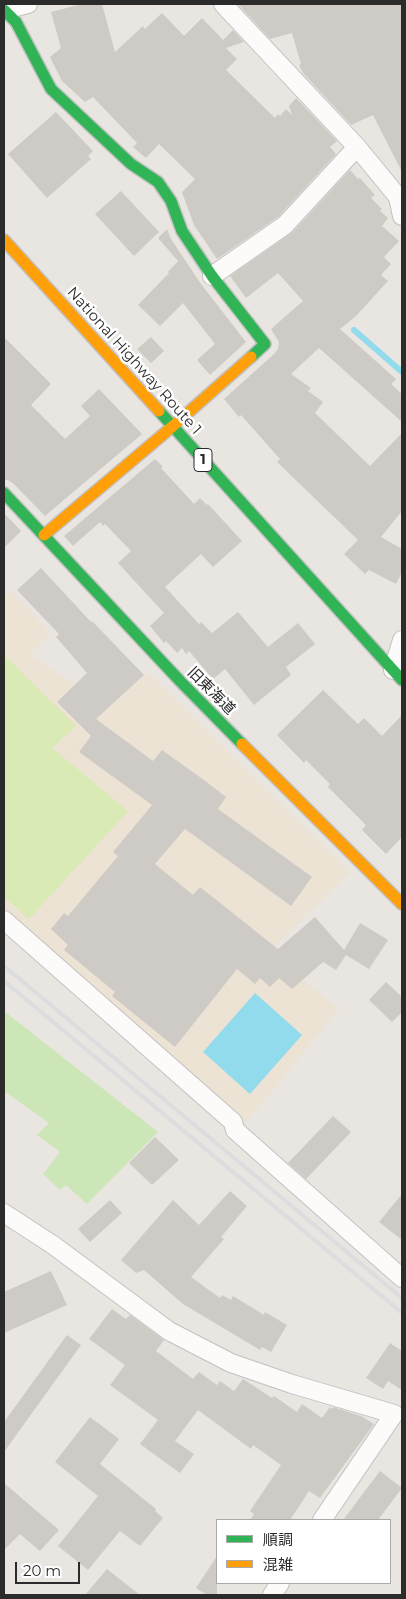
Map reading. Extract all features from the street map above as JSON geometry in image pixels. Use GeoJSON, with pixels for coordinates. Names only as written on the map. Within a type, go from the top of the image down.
{"type":"FeatureCollection","features":[{"type":"Feature","properties":{"kind":"main road"},"geometry":{"type":"LineString","coordinates":[[4,10],[16,22],[51,89],[131,164],[158,182],[171,201],[182,232],[212,276],[265,344],[173,426],[44,536]]}},
{"type":"Feature","properties":{"kind":"main road","name":"National Highway Route 1"},"geometry":{"type":"LineString","coordinates":[[4,240],[397,675]]}},
{"type":"Feature","properties":{"kind":"main road","name":"旧東海道"},"geometry":{"type":"LineString","coordinates":[[4,493],[180,681],[402,904]]}},
{"type":"Feature","properties":{"kind":"street"},"geometry":{"type":"LineString","coordinates":[[4,10],[28,4]]}},
{"type":"Feature","properties":{"kind":"street"},"geometry":{"type":"LineString","coordinates":[[223,4],[356,147],[398,197],[402,216]]}},
{"type":"Feature","properties":{"kind":"street"},"geometry":{"type":"LineString","coordinates":[[212,276],[285,225],[356,147]]}},
{"type":"Feature","properties":{"kind":"street"},"geometry":{"type":"LineString","coordinates":[[397,675],[402,640]]}},
{"type":"Feature","properties":{"kind":"street"},"geometry":{"type":"LineString","coordinates":[[4,920],[233,1122],[235,1130],[402,1278]]}},
{"type":"Feature","properties":{"kind":"street"},"geometry":{"type":"LineString","coordinates":[[4,1212],[53,1245],[168,1332],[231,1363],[292,1384],[400,1411],[323,1519]]}},
{"type":"Feature","properties":{"kind":"street"},"geometry":{"type":"LineString","coordinates":[[272,1595],[279,1584]]}},
{"type":"Feature","properties":{"kind":"shaded area"},"geometry":{"type":"Polygon","coordinates":[[[11,591],[51,634],[30,655],[110,707],[148,672],[350,872],[269,952],[339,1009],[242,1127],[4,916],[4,598],[11,591]]]}},
{"type":"Feature","properties":{"kind":"green space"},"geometry":{"type":"Polygon","coordinates":[[[4,655],[76,726],[52,748],[128,811],[29,919],[4,897],[4,655]]]}},
{"type":"Feature","properties":{"kind":"green space"},"geometry":{"type":"Polygon","coordinates":[[[4,1011],[158,1132],[87,1204],[66,1185],[60,1190],[43,1174],[60,1152],[37,1135],[49,1123],[4,1091],[4,1011]]]}},
{"type":"Feature","properties":{"kind":"water"},"geometry":{"type":"Polygon","coordinates":[[[255,993],[302,1035],[250,1094],[203,1052],[255,993]]]}},
{"type":"Feature","properties":{"kind":"building"},"geometry":{"type":"Polygon","coordinates":[[[82,4],[102,4],[115,52],[143,26],[145,29],[162,13],[184,36],[202,18],[223,40],[233,30],[244,42],[226,48],[237,59],[226,70],[275,118],[278,114],[280,116],[286,109],[292,115],[289,106],[296,98],[337,141],[330,147],[336,154],[278,217],[217,259],[194,225],[182,192],[195,179],[159,144],[146,158],[133,147],[137,143],[93,97],[85,102],[62,81],[50,57],[61,48],[51,12],[82,4]]]}},
{"type":"Feature","properties":{"kind":"building"},"geometry":{"type":"Polygon","coordinates":[[[238,4],[402,4],[402,172],[373,115],[351,125],[303,73],[299,65],[301,64],[292,33],[270,39],[238,4]]]}},
{"type":"Feature","properties":{"kind":"building"},"geometry":{"type":"Polygon","coordinates":[[[56,112],[93,151],[88,156],[91,159],[47,198],[8,154],[56,112]]]}},
{"type":"Feature","properties":{"kind":"building"},"geometry":{"type":"Polygon","coordinates":[[[350,170],[375,195],[371,198],[382,209],[380,211],[388,218],[382,226],[399,241],[384,257],[391,264],[381,275],[388,281],[356,316],[340,329],[396,379],[391,384],[402,394],[402,422],[319,348],[291,374],[311,388],[308,391],[323,402],[315,413],[370,466],[402,433],[402,511],[381,537],[402,549],[402,572],[396,584],[369,570],[365,574],[344,554],[358,540],[277,462],[280,459],[241,415],[239,417],[224,399],[274,354],[278,349],[279,342],[271,329],[303,301],[278,273],[246,298],[230,276],[293,232],[350,170]]]}},
{"type":"Feature","properties":{"kind":"building"},"geometry":{"type":"Polygon","coordinates":[[[121,191],[159,232],[134,256],[95,214],[121,191]]]}},
{"type":"Feature","properties":{"kind":"building"},"geometry":{"type":"Polygon","coordinates":[[[167,229],[171,239],[201,284],[246,342],[210,375],[197,360],[215,344],[183,303],[160,326],[138,305],[178,261],[158,238],[167,229]]]}},
{"type":"Feature","properties":{"kind":"building"},"geometry":{"type":"Polygon","coordinates":[[[4,337],[51,384],[31,405],[65,439],[90,416],[81,406],[99,389],[142,434],[45,516],[14,484],[4,480],[4,337]]]}},
{"type":"Feature","properties":{"kind":"building"},"geometry":{"type":"Polygon","coordinates":[[[151,337],[164,351],[151,363],[137,349],[151,337]]]}},
{"type":"Feature","properties":{"kind":"building"},"geometry":{"type":"Polygon","coordinates":[[[155,459],[194,504],[200,498],[208,504],[242,541],[213,567],[201,554],[165,587],[199,624],[201,622],[212,633],[238,612],[268,647],[298,623],[315,644],[286,667],[291,675],[254,705],[225,669],[213,679],[189,651],[186,654],[182,648],[177,653],[166,641],[164,643],[150,626],[164,613],[118,563],[131,551],[105,524],[103,526],[100,522],[73,546],[64,536],[155,459]]]}},
{"type":"Feature","properties":{"kind":"building"},"geometry":{"type":"Polygon","coordinates":[[[4,513],[21,531],[4,548],[4,513]]]}},
{"type":"Feature","properties":{"kind":"building"},"geometry":{"type":"Polygon","coordinates":[[[41,568],[144,675],[96,719],[153,761],[162,750],[204,780],[226,797],[218,809],[312,877],[291,906],[185,829],[155,864],[193,895],[200,887],[278,949],[315,917],[344,950],[360,923],[388,940],[369,969],[346,955],[336,970],[323,962],[292,989],[279,978],[270,987],[260,978],[255,984],[237,969],[175,1047],[112,996],[115,992],[64,950],[68,945],[51,929],[64,913],[68,916],[118,856],[113,852],[152,805],[79,752],[91,736],[57,702],[87,673],[56,637],[59,634],[17,590],[41,568]]]}},
{"type":"Feature","properties":{"kind":"building"},"geometry":{"type":"Polygon","coordinates":[[[323,690],[358,724],[364,718],[382,736],[402,715],[402,837],[386,854],[362,830],[366,825],[328,787],[330,784],[306,760],[304,763],[277,735],[323,690]]]}},
{"type":"Feature","properties":{"kind":"building"},"geometry":{"type":"Polygon","coordinates":[[[386,982],[402,997],[402,1012],[392,1022],[369,1000],[386,982]]]}},
{"type":"Feature","properties":{"kind":"building"},"geometry":{"type":"Polygon","coordinates":[[[333,1116],[351,1132],[306,1179],[288,1163],[333,1116]]]}},
{"type":"Feature","properties":{"kind":"building"},"geometry":{"type":"Polygon","coordinates":[[[155,1137],[179,1160],[152,1185],[129,1163],[155,1137]]]}},
{"type":"Feature","properties":{"kind":"building"},"geometry":{"type":"Polygon","coordinates":[[[230,1191],[247,1206],[221,1237],[224,1239],[191,1277],[220,1298],[222,1295],[231,1300],[233,1296],[264,1315],[265,1312],[287,1325],[271,1352],[262,1347],[260,1350],[183,1304],[144,1270],[136,1273],[121,1260],[173,1200],[199,1225],[230,1191]]]}},
{"type":"Feature","properties":{"kind":"building"},"geometry":{"type":"Polygon","coordinates":[[[402,1194],[402,1240],[379,1222],[402,1194]]]}},
{"type":"Feature","properties":{"kind":"building"},"geometry":{"type":"Polygon","coordinates":[[[110,1200],[122,1213],[90,1242],[78,1229],[110,1200]]]}},
{"type":"Feature","properties":{"kind":"building"},"geometry":{"type":"Polygon","coordinates":[[[51,1271],[67,1305],[4,1333],[4,1292],[51,1271]]]}},
{"type":"Feature","properties":{"kind":"building"},"geometry":{"type":"Polygon","coordinates":[[[112,1309],[126,1319],[130,1315],[164,1340],[156,1351],[193,1379],[199,1372],[217,1385],[220,1381],[234,1391],[243,1379],[272,1398],[274,1396],[297,1412],[302,1404],[322,1418],[330,1407],[332,1409],[333,1407],[361,1416],[374,1424],[320,1498],[309,1491],[291,1519],[251,1519],[254,1514],[250,1511],[281,1465],[253,1445],[251,1449],[198,1410],[175,1441],[194,1454],[180,1473],[140,1444],[158,1420],[110,1385],[125,1365],[89,1339],[112,1309]]]}},
{"type":"Feature","properties":{"kind":"building"},"geometry":{"type":"Polygon","coordinates":[[[67,1335],[81,1345],[4,1452],[4,1422],[67,1335]]]}},
{"type":"Feature","properties":{"kind":"building"},"geometry":{"type":"Polygon","coordinates":[[[390,1343],[402,1351],[402,1390],[388,1381],[383,1389],[366,1378],[390,1343]]]}},
{"type":"Feature","properties":{"kind":"building"},"geometry":{"type":"Polygon","coordinates":[[[90,1417],[119,1439],[100,1464],[156,1509],[155,1511],[163,1518],[140,1546],[120,1531],[88,1570],[58,1546],[98,1496],[55,1462],[90,1417]]]}},
{"type":"Feature","properties":{"kind":"building"},"geometry":{"type":"Polygon","coordinates":[[[380,1471],[402,1488],[379,1519],[344,1519],[380,1471]]]}},
{"type":"Feature","properties":{"kind":"building"},"geometry":{"type":"Polygon","coordinates":[[[4,1483],[59,1530],[40,1551],[20,1534],[4,1550],[4,1483]]]}},
{"type":"Feature","properties":{"kind":"building"},"geometry":{"type":"Polygon","coordinates":[[[216,1558],[217,1595],[207,1595],[196,1588],[216,1558]]]}},
{"type":"Feature","properties":{"kind":"building"},"geometry":{"type":"Polygon","coordinates":[[[107,1569],[140,1595],[85,1595],[107,1569]]]}},
{"type":"Feature","properties":{"kind":"waterway"},"geometry":{"type":"LineString","coordinates":[[354,330],[402,372]]}},
{"type":"Feature","properties":{"kind":"railway"},"geometry":{"type":"LineString","coordinates":[[4,966],[402,1298]]}},
{"type":"Feature","properties":{"kind":"railway"},"geometry":{"type":"LineString","coordinates":[[4,981],[402,1313]]}},
{"type":"Feature","properties":{"kind":"traffic: fast"},"geometry":{"type":"LineString","coordinates":[[4,10],[16,22],[51,89],[131,164],[158,182],[171,201],[182,231],[212,276],[265,344],[251,357]]}},
{"type":"Feature","properties":{"kind":"traffic: fast"},"geometry":{"type":"LineString","coordinates":[[159,411],[402,680]]}},
{"type":"Feature","properties":{"kind":"traffic: fast"},"geometry":{"type":"LineString","coordinates":[[4,493],[180,681],[242,744]]}},
{"type":"Feature","properties":{"kind":"traffic: slow"},"geometry":{"type":"LineString","coordinates":[[4,240],[159,411]]}},
{"type":"Feature","properties":{"kind":"traffic: slow"},"geometry":{"type":"LineString","coordinates":[[44,535],[251,357]]}},
{"type":"Feature","properties":{"kind":"traffic: slow"},"geometry":{"type":"LineString","coordinates":[[242,744],[402,904]]}}]}
